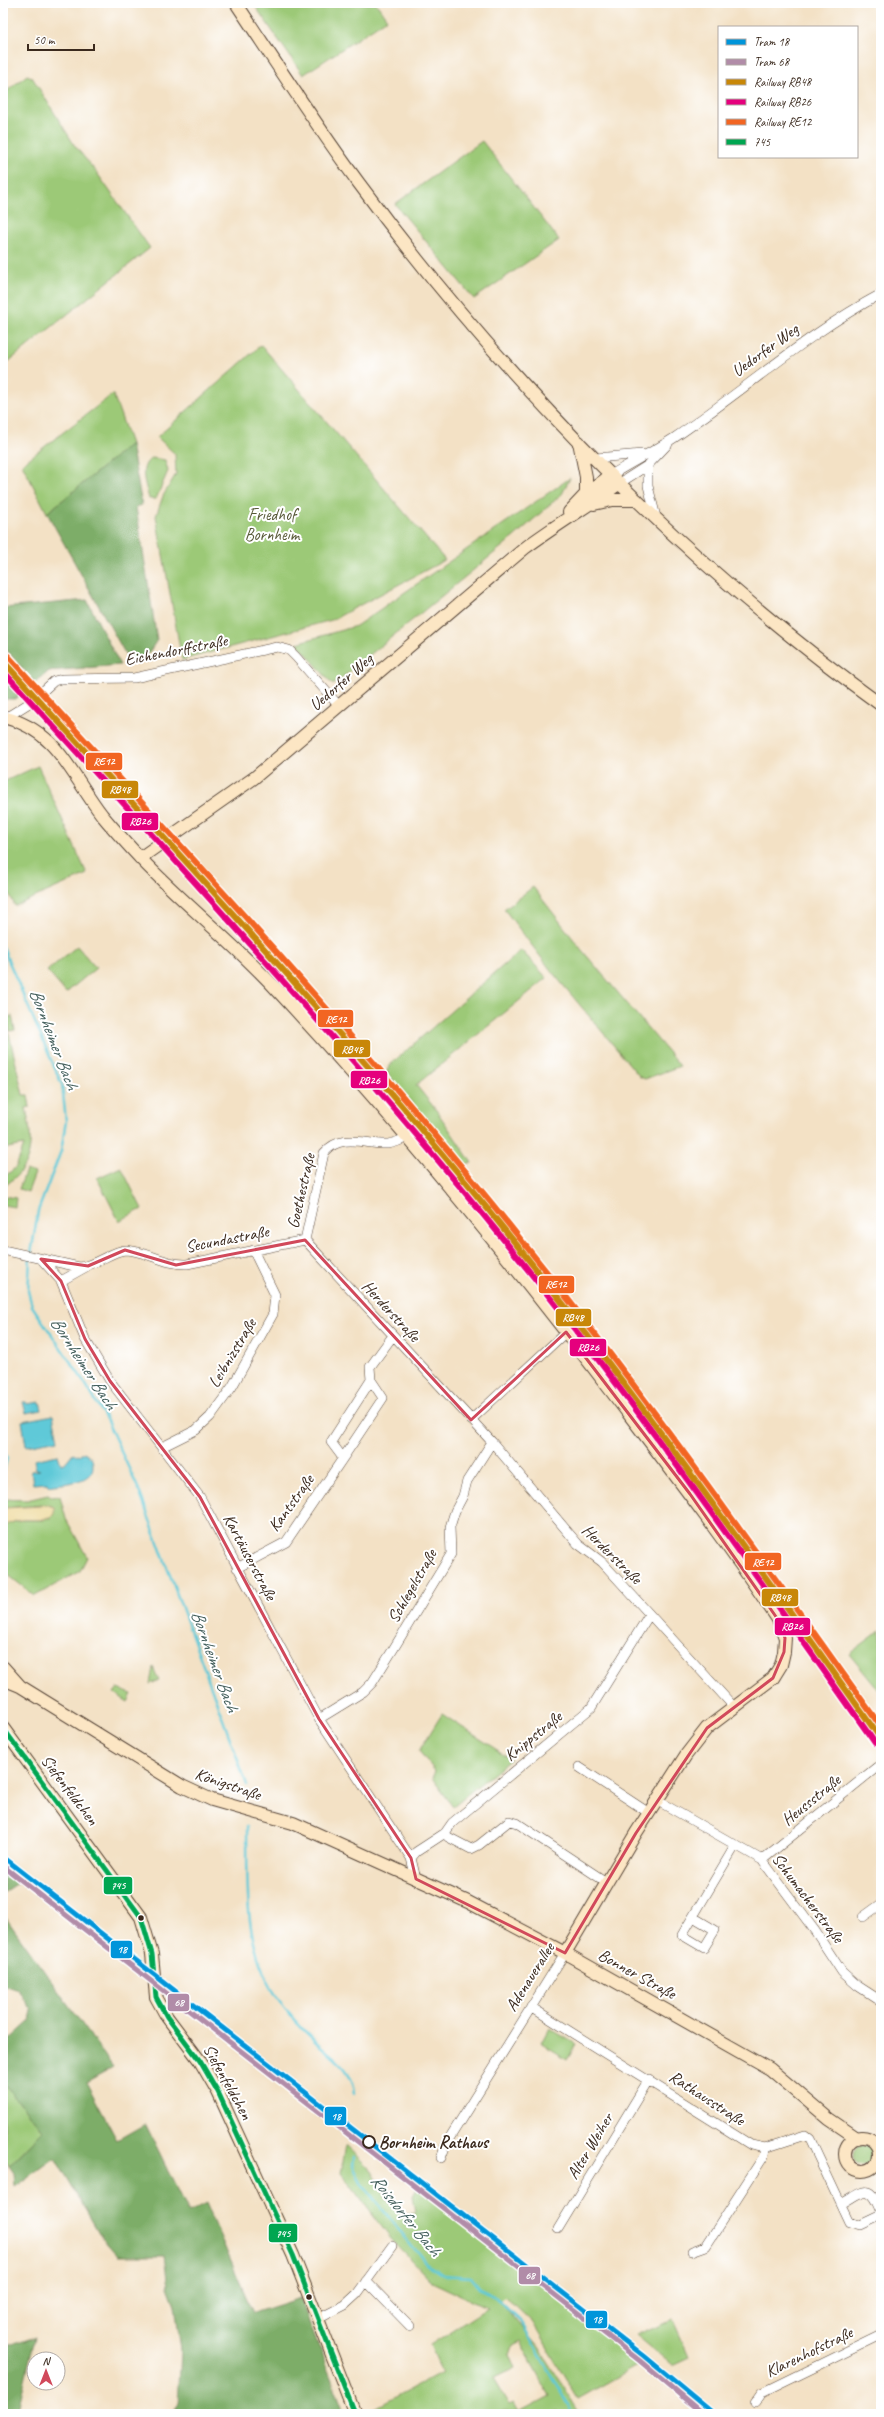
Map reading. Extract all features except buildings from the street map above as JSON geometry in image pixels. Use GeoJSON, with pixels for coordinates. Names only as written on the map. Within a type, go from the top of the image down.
{"type":"FeatureCollection","features":[{"type":"Feature","properties":{"kind":"street"},"geometry":{"type":"LineString","coordinates":[[236,3],[358,182],[464,316],[579,442],[637,500],[695,554],[791,637],[881,705]]}},
{"type":"Feature","properties":{"kind":"street","name":"Uedorfer Weg"},"geometry":{"type":"LineString","coordinates":[[616,479],[648,465],[673,439],[781,358],[881,294]]}},
{"type":"Feature","properties":{"kind":"street","name":"Uedorfer Weg"},"geometry":{"type":"LineString","coordinates":[[140,858],[254,778],[474,589],[616,479],[646,453],[673,439]]}},
{"type":"Feature","properties":{"kind":"street"},"geometry":{"type":"LineString","coordinates":[[579,442],[586,477],[587,500],[637,500]]}},
{"type":"Feature","properties":{"kind":"street"},"geometry":{"type":"LineString","coordinates":[[596,458],[646,453]]}},
{"type":"Feature","properties":{"kind":"street"},"geometry":{"type":"LineString","coordinates":[[648,465],[648,486],[656,517]]}},
{"type":"Feature","properties":{"kind":"street","name":"Eichendorffstraße"},"geometry":{"type":"LineString","coordinates":[[5,717],[31,702],[54,681],[62,679],[134,678],[277,647],[289,650],[339,706]]}},
{"type":"Feature","properties":{"kind":"street","name":"Eichendorffstraße"},"geometry":{"type":"LineString","coordinates":[[5,717],[35,730],[57,749],[102,816],[140,858],[248,959],[408,1136],[566,1332]]}},
{"type":"Feature","properties":{"kind":"street","name":"Goethestraße"},"geometry":{"type":"LineString","coordinates":[[305,1240],[324,1153],[328,1148],[337,1143],[350,1140],[388,1144],[398,1142],[408,1136]]}},
{"type":"Feature","properties":{"kind":"street","name":"Secundastraße"},"geometry":{"type":"LineString","coordinates":[[61,1281],[88,1266],[125,1250],[176,1264],[305,1240]]}},
{"type":"Feature","properties":{"kind":"street","name":"Herderstraße"},"geometry":{"type":"LineString","coordinates":[[305,1240],[392,1337],[492,1442],[578,1544],[602,1562],[734,1707]]}},
{"type":"Feature","properties":{"kind":"street","name":"Secundastraße"},"geometry":{"type":"LineString","coordinates":[[3,1250],[70,1266],[88,1266]]}},
{"type":"Feature","properties":{"kind":"street","name":"Leibnizstraße"},"geometry":{"type":"LineString","coordinates":[[162,1447],[196,1430],[210,1417],[232,1387],[273,1314],[275,1295],[253,1250]]}},
{"type":"Feature","properties":{"kind":"street","name":"Kartäuserstraße"},"geometry":{"type":"LineString","coordinates":[[40,1259],[61,1281],[85,1339],[110,1381],[200,1497],[318,1719],[411,1858],[416,1878]]}},
{"type":"Feature","properties":{"kind":"street"},"geometry":{"type":"LineString","coordinates":[[471,1420],[566,1332]]}},
{"type":"Feature","properties":{"kind":"street","name":"Adenauerallee"},"geometry":{"type":"LineString","coordinates":[[441,2158],[447,2142],[565,1953],[606,1882],[649,1813],[707,1728],[773,1678],[781,1665],[785,1638],[779,1621],[685,1489],[566,1332]]}},
{"type":"Feature","properties":{"kind":"street"},"geometry":{"type":"LineString","coordinates":[[343,1458],[331,1442],[371,1380],[370,1367],[392,1337]]}},
{"type":"Feature","properties":{"kind":"street","name":"Kantstraße"},"geometry":{"type":"LineString","coordinates":[[237,1568],[286,1542],[383,1398],[371,1380]]}},
{"type":"Feature","properties":{"kind":"street","name":"Schlegelstraße"},"geometry":{"type":"LineString","coordinates":[[318,1719],[363,1692],[372,1683],[394,1648],[451,1554],[450,1527],[455,1511],[463,1496],[467,1481],[492,1442]]}},
{"type":"Feature","properties":{"kind":"street","name":"Knippstraße"},"geometry":{"type":"LineString","coordinates":[[411,1858],[416,1852],[445,1833],[452,1823],[591,1708],[649,1615]]}},
{"type":"Feature","properties":{"kind":"street","name":"Königstraße"},"geometry":{"type":"LineString","coordinates":[[3,1667],[20,1686]]}},
{"type":"Feature","properties":{"kind":"street","name":"Königstraße"},"geometry":{"type":"LineString","coordinates":[[3,1679],[20,1686],[182,1786],[212,1800],[293,1823],[416,1878]]}},
{"type":"Feature","properties":{"kind":"street","name":"Siefenfeldchen"},"geometry":{"type":"LineString","coordinates":[[3,1728],[141,1917],[152,1954],[154,1985],[159,2005],[200,2061],[218,2092],[290,2248],[355,2414]]}},
{"type":"Feature","properties":{"kind":"street"},"geometry":{"type":"LineString","coordinates":[[579,1767],[649,1813]]}},
{"type":"Feature","properties":{"kind":"street","name":"Heussstraße"},"geometry":{"type":"LineString","coordinates":[[762,1860],[877,1767],[881,1767]]}},
{"type":"Feature","properties":{"kind":"street","name":"Schumacherstraße"},"geometry":{"type":"LineString","coordinates":[[658,1801],[762,1860],[815,1931],[842,1972],[858,1986],[881,2001]]}},
{"type":"Feature","properties":{"kind":"street"},"geometry":{"type":"LineString","coordinates":[[445,1833],[448,1838],[471,1849],[479,1845],[509,1821],[517,1823],[606,1882]]}},
{"type":"Feature","properties":{"kind":"street"},"geometry":{"type":"LineString","coordinates":[[693,1917],[735,1846]]}},
{"type":"Feature","properties":{"kind":"street","name":"Bonner Straße"},"geometry":{"type":"LineString","coordinates":[[416,1878],[468,1902],[565,1953],[770,2069],[829,2119],[857,2138]]}},
{"type":"Feature","properties":{"kind":"street"},"geometry":{"type":"LineString","coordinates":[[863,1917],[881,1904]]}},
{"type":"Feature","properties":{"kind":"street","name":"Rathausstraße"},"geometry":{"type":"LineString","coordinates":[[531,2007],[751,2145],[765,2148]]}},
{"type":"Feature","properties":{"kind":"street","name":"Alter Weiher"},"geometry":{"type":"LineString","coordinates":[[558,2229],[649,2080]]}},
{"type":"Feature","properties":{"kind":"street","name":"Bonner Straße"},"geometry":{"type":"LineString","coordinates":[[829,2119],[846,2148]]}},
{"type":"Feature","properties":{"kind":"street"},"geometry":{"type":"LineString","coordinates":[[692,2250],[706,2246],[764,2156],[765,2148],[797,2136],[805,2135],[810,2139],[850,2222],[860,2225],[881,2215]]}},
{"type":"Feature","properties":{"kind":"street"},"geometry":{"type":"LineString","coordinates":[[857,2138],[869,2139],[874,2143],[879,2152],[878,2167],[865,2171],[851,2167],[845,2155],[846,2148],[857,2138]]}},
{"type":"Feature","properties":{"kind":"street"},"geometry":{"type":"LineString","coordinates":[[841,2204],[864,2191],[874,2194],[879,2205]]}},
{"type":"Feature","properties":{"kind":"street"},"geometry":{"type":"LineString","coordinates":[[318,2319],[345,2305],[357,2294],[392,2246]]}},
{"type":"Feature","properties":{"kind":"street"},"geometry":{"type":"LineString","coordinates":[[366,2281],[410,2326]]}},
{"type":"Feature","properties":{"kind":"street","name":"Klarenhofstraße"},"geometry":{"type":"LineString","coordinates":[[755,2403],[762,2393],[881,2335]]}},
{"type":"Feature","properties":{"kind":"highlighted area"},"geometry":{"type":"Polygon","coordinates":[[[305,1240],[471,1420],[566,1332],[690,1494],[779,1621],[785,1638],[784,1652],[773,1678],[707,1728],[636,1833],[565,1953],[416,1879],[411,1858],[319,1719],[200,1497],[110,1381],[85,1339],[61,1281],[41,1259],[88,1266],[125,1250],[176,1265],[305,1240]]]}},
{"type":"Feature","properties":{"kind":"green space"},"geometry":{"type":"Polygon","coordinates":[[[253,3],[376,3],[387,19],[303,75],[253,3]]]}},
{"type":"Feature","properties":{"kind":"green space"},"geometry":{"type":"Polygon","coordinates":[[[27,75],[32,77],[75,146],[97,173],[150,248],[3,366],[3,94],[27,75]]]}},
{"type":"Feature","properties":{"kind":"green space"},"geometry":{"type":"Polygon","coordinates":[[[482,141],[559,240],[474,299],[395,204],[482,141]]]}},
{"type":"Feature","properties":{"kind":"green space","name":"Friedhof Bornheim"},"geometry":{"type":"Polygon","coordinates":[[[261,345],[445,560],[332,620],[182,660],[156,516],[163,496],[176,474],[175,454],[157,437],[261,345]]]}},
{"type":"Feature","properties":{"kind":"green space"},"geometry":{"type":"Polygon","coordinates":[[[113,394],[131,444],[47,513],[22,464],[113,394]]]}},
{"type":"Feature","properties":{"kind":"green space"},"geometry":{"type":"Polygon","coordinates":[[[131,444],[142,505],[136,507],[157,640],[148,653],[142,658],[127,657],[47,513],[131,444]]]}},
{"type":"Feature","properties":{"kind":"green space"},"geometry":{"type":"Polygon","coordinates":[[[152,458],[165,460],[168,471],[156,499],[149,499],[144,477],[145,466],[152,458]]]}},
{"type":"Feature","properties":{"kind":"green space"},"geometry":{"type":"Polygon","coordinates":[[[570,478],[562,494],[515,536],[333,685],[297,643],[356,626],[570,478]]]}},
{"type":"Feature","properties":{"kind":"green space"},"geometry":{"type":"Polygon","coordinates":[[[87,600],[120,665],[49,671],[35,683],[3,646],[3,608],[87,600]]]}},
{"type":"Feature","properties":{"kind":"green space"},"geometry":{"type":"Polygon","coordinates":[[[3,678],[19,696],[16,699],[3,699],[3,678]]]}},
{"type":"Feature","properties":{"kind":"green space"},"geometry":{"type":"Polygon","coordinates":[[[38,766],[87,874],[15,906],[3,880],[3,782],[38,766]]]}},
{"type":"Feature","properties":{"kind":"green space"},"geometry":{"type":"Polygon","coordinates":[[[533,887],[581,949],[680,1066],[645,1079],[640,1077],[553,973],[504,909],[533,887]]]}},
{"type":"Feature","properties":{"kind":"green space"},"geometry":{"type":"Polygon","coordinates":[[[77,946],[96,968],[66,993],[47,971],[77,946]]]}},
{"type":"Feature","properties":{"kind":"green space"},"geometry":{"type":"Polygon","coordinates":[[[521,950],[547,978],[416,1085],[436,1110],[472,1163],[462,1164],[386,1072],[392,1063],[521,950]]]}},
{"type":"Feature","properties":{"kind":"green space"},"geometry":{"type":"Polygon","coordinates":[[[3,1007],[23,1095],[28,1095],[30,1107],[26,1108],[30,1131],[30,1142],[29,1152],[21,1170],[3,1187],[3,1178],[16,1167],[24,1145],[3,1149],[3,1007]]]}},
{"type":"Feature","properties":{"kind":"green space"},"geometry":{"type":"Polygon","coordinates":[[[12,1016],[15,1030],[10,1031],[7,1017],[12,1016]]]}},
{"type":"Feature","properties":{"kind":"green space"},"geometry":{"type":"Polygon","coordinates":[[[121,1167],[142,1209],[119,1221],[97,1178],[121,1167]]]}},
{"type":"Feature","properties":{"kind":"green space"},"geometry":{"type":"Polygon","coordinates":[[[26,1170],[35,1173],[28,1192],[19,1189],[26,1170]]]}},
{"type":"Feature","properties":{"kind":"green space"},"geometry":{"type":"Polygon","coordinates":[[[3,1196],[16,1198],[15,1207],[3,1205],[3,1196]]]}},
{"type":"Feature","properties":{"kind":"green space"},"geometry":{"type":"Polygon","coordinates":[[[48,1495],[51,1497],[60,1496],[66,1519],[87,1557],[80,1571],[35,1596],[3,1571],[3,1525],[21,1520],[43,1520],[50,1518],[54,1514],[42,1505],[3,1508],[3,1499],[27,1500],[48,1495]]]}},
{"type":"Feature","properties":{"kind":"green space"},"geometry":{"type":"Polygon","coordinates":[[[881,1630],[881,1693],[849,1654],[881,1630]]]}},
{"type":"Feature","properties":{"kind":"green space"},"geometry":{"type":"Polygon","coordinates":[[[153,1667],[159,1681],[150,1684],[153,1667]]]}},
{"type":"Feature","properties":{"kind":"green space"},"geometry":{"type":"Polygon","coordinates":[[[117,1689],[132,1694],[128,1702],[114,1693],[117,1689]]]}},
{"type":"Feature","properties":{"kind":"green space"},"geometry":{"type":"Polygon","coordinates":[[[442,1714],[511,1759],[453,1806],[432,1778],[435,1771],[419,1751],[442,1714]]]}},
{"type":"Feature","properties":{"kind":"green space"},"geometry":{"type":"Polygon","coordinates":[[[3,1869],[18,1883],[3,1893],[3,1869]]]}},
{"type":"Feature","properties":{"kind":"green space"},"geometry":{"type":"Polygon","coordinates":[[[3,1914],[113,2067],[86,2082],[117,2140],[145,2124],[188,2212],[206,2203],[253,2313],[300,2298],[345,2414],[172,2414],[178,2403],[181,2351],[175,2305],[168,2287],[164,2256],[118,2256],[102,2238],[55,2158],[15,2187],[14,2173],[9,2166],[43,2131],[3,2083],[3,2049],[6,2043],[30,2021],[32,2010],[18,1990],[3,1985],[3,1914]]]}},
{"type":"Feature","properties":{"kind":"green space"},"geometry":{"type":"Polygon","coordinates":[[[549,2028],[576,2044],[567,2059],[541,2043],[549,2028]]]}},
{"type":"Feature","properties":{"kind":"green space"},"geometry":{"type":"Polygon","coordinates":[[[3,2083],[43,2131],[9,2166],[3,2158],[3,2083]]]}},
{"type":"Feature","properties":{"kind":"green space"},"geometry":{"type":"Polygon","coordinates":[[[346,2145],[368,2166],[387,2199],[403,2214],[416,2212],[413,2196],[418,2185],[642,2363],[578,2399],[533,2323],[505,2296],[500,2301],[539,2347],[580,2414],[561,2414],[558,2411],[552,2414],[514,2412],[364,2414],[442,2372],[430,2345],[487,2308],[432,2282],[391,2239],[341,2173],[346,2145]],[[520,2341],[512,2345],[509,2354],[515,2368],[494,2378],[510,2405],[515,2403],[520,2412],[550,2396],[520,2341]]]}},
{"type":"Feature","properties":{"kind":"green space"},"geometry":{"type":"Polygon","coordinates":[[[863,2145],[870,2148],[873,2155],[870,2162],[863,2165],[856,2162],[853,2155],[856,2148],[863,2145]]]}},
{"type":"Feature","properties":{"kind":"green space"},"geometry":{"type":"Polygon","coordinates":[[[672,2319],[689,2357],[672,2365],[636,2335],[672,2319]]]}},
{"type":"Feature","properties":{"kind":"green space"},"geometry":{"type":"Polygon","coordinates":[[[35,2337],[32,2351],[26,2351],[26,2376],[17,2414],[3,2414],[3,2348],[35,2337]]]}},
{"type":"Feature","properties":{"kind":"sand"},"geometry":{"type":"Polygon","coordinates":[[[44,1504],[54,1507],[54,1513],[52,1516],[43,1520],[19,1520],[3,1525],[3,1508],[41,1506],[44,1504]]]}},
{"type":"Feature","properties":{"kind":"water"},"geometry":{"type":"Polygon","coordinates":[[[23,1402],[26,1402],[27,1404],[40,1402],[42,1410],[26,1413],[23,1402]]]}},
{"type":"Feature","properties":{"kind":"water"},"geometry":{"type":"Polygon","coordinates":[[[53,1415],[58,1440],[26,1446],[22,1421],[53,1415]]]}},
{"type":"Feature","properties":{"kind":"water"},"geometry":{"type":"Polygon","coordinates":[[[84,1452],[88,1454],[93,1463],[92,1471],[88,1476],[76,1482],[48,1486],[47,1483],[33,1484],[31,1471],[40,1470],[36,1469],[34,1460],[58,1455],[61,1464],[65,1463],[73,1453],[79,1456],[84,1452]]]}},
{"type":"Feature","properties":{"kind":"waterway","name":"Bornheimer Bach"},"geometry":{"type":"LineString","coordinates":[[3,948],[62,1085],[66,1121],[61,1151],[38,1211],[31,1254]]}},
{"type":"Feature","properties":{"kind":"waterway","name":"Bornheimer Bach"},"geometry":{"type":"LineString","coordinates":[[30,1259],[28,1291],[32,1306],[85,1383],[106,1419],[138,1488],[247,1785]]}},
{"type":"Feature","properties":{"kind":"waterway"},"geometry":{"type":"LineString","coordinates":[[3,1474],[7,1458],[4,1451]]}},
{"type":"Feature","properties":{"kind":"waterway","name":"Roisdorfer Bach"},"geometry":{"type":"LineString","coordinates":[[247,1827],[249,1915],[252,1936],[266,1977],[277,1997],[294,2020],[346,2070],[350,2077],[355,2094]]}},
{"type":"Feature","properties":{"kind":"waterway","name":"Roisdorfer Bach"},"geometry":{"type":"LineString","coordinates":[[354,2157],[353,2166],[362,2184],[426,2263],[444,2275],[470,2277],[479,2288],[494,2295],[520,2320],[573,2414]]}},
{"type":"Feature","properties":{"kind":"tram line","name":"18"},"geometry":{"type":"LineString","coordinates":[[3,1857],[644,2356],[714,2414]]}},
{"type":"Feature","properties":{"kind":"tram line","name":"68"},"geometry":{"type":"LineString","coordinates":[[3,1866],[640,2361],[703,2414]]}},
{"type":"Feature","properties":{"kind":"rail line","name":"RE12"},"geometry":{"type":"LineString","coordinates":[[8,656],[270,944],[461,1165],[615,1360],[881,1727]]}},
{"type":"Feature","properties":{"kind":"rail line","name":"RB48"},"geometry":{"type":"LineString","coordinates":[[3,661],[264,948],[455,1169],[564,1304],[610,1365],[747,1551],[881,1739]]}},
{"type":"Feature","properties":{"kind":"rail line","name":"RB26"},"geometry":{"type":"LineString","coordinates":[[3,671],[196,883],[323,1026],[508,1245],[556,1305],[696,1491],[875,1743]]}},
{"type":"Feature","properties":{"kind":"transit line","name":"745"},"geometry":{"type":"LineString","coordinates":[[3,1728],[141,1917],[152,1954],[156,1997],[167,2017],[200,2061],[218,2092],[293,2255],[355,2414]]}},
{"type":"Feature","properties":{"kind":"place","name":"Bornheim Rathaus"},"geometry":{"type":"Point","coordinates":[369,2142]}}]}
